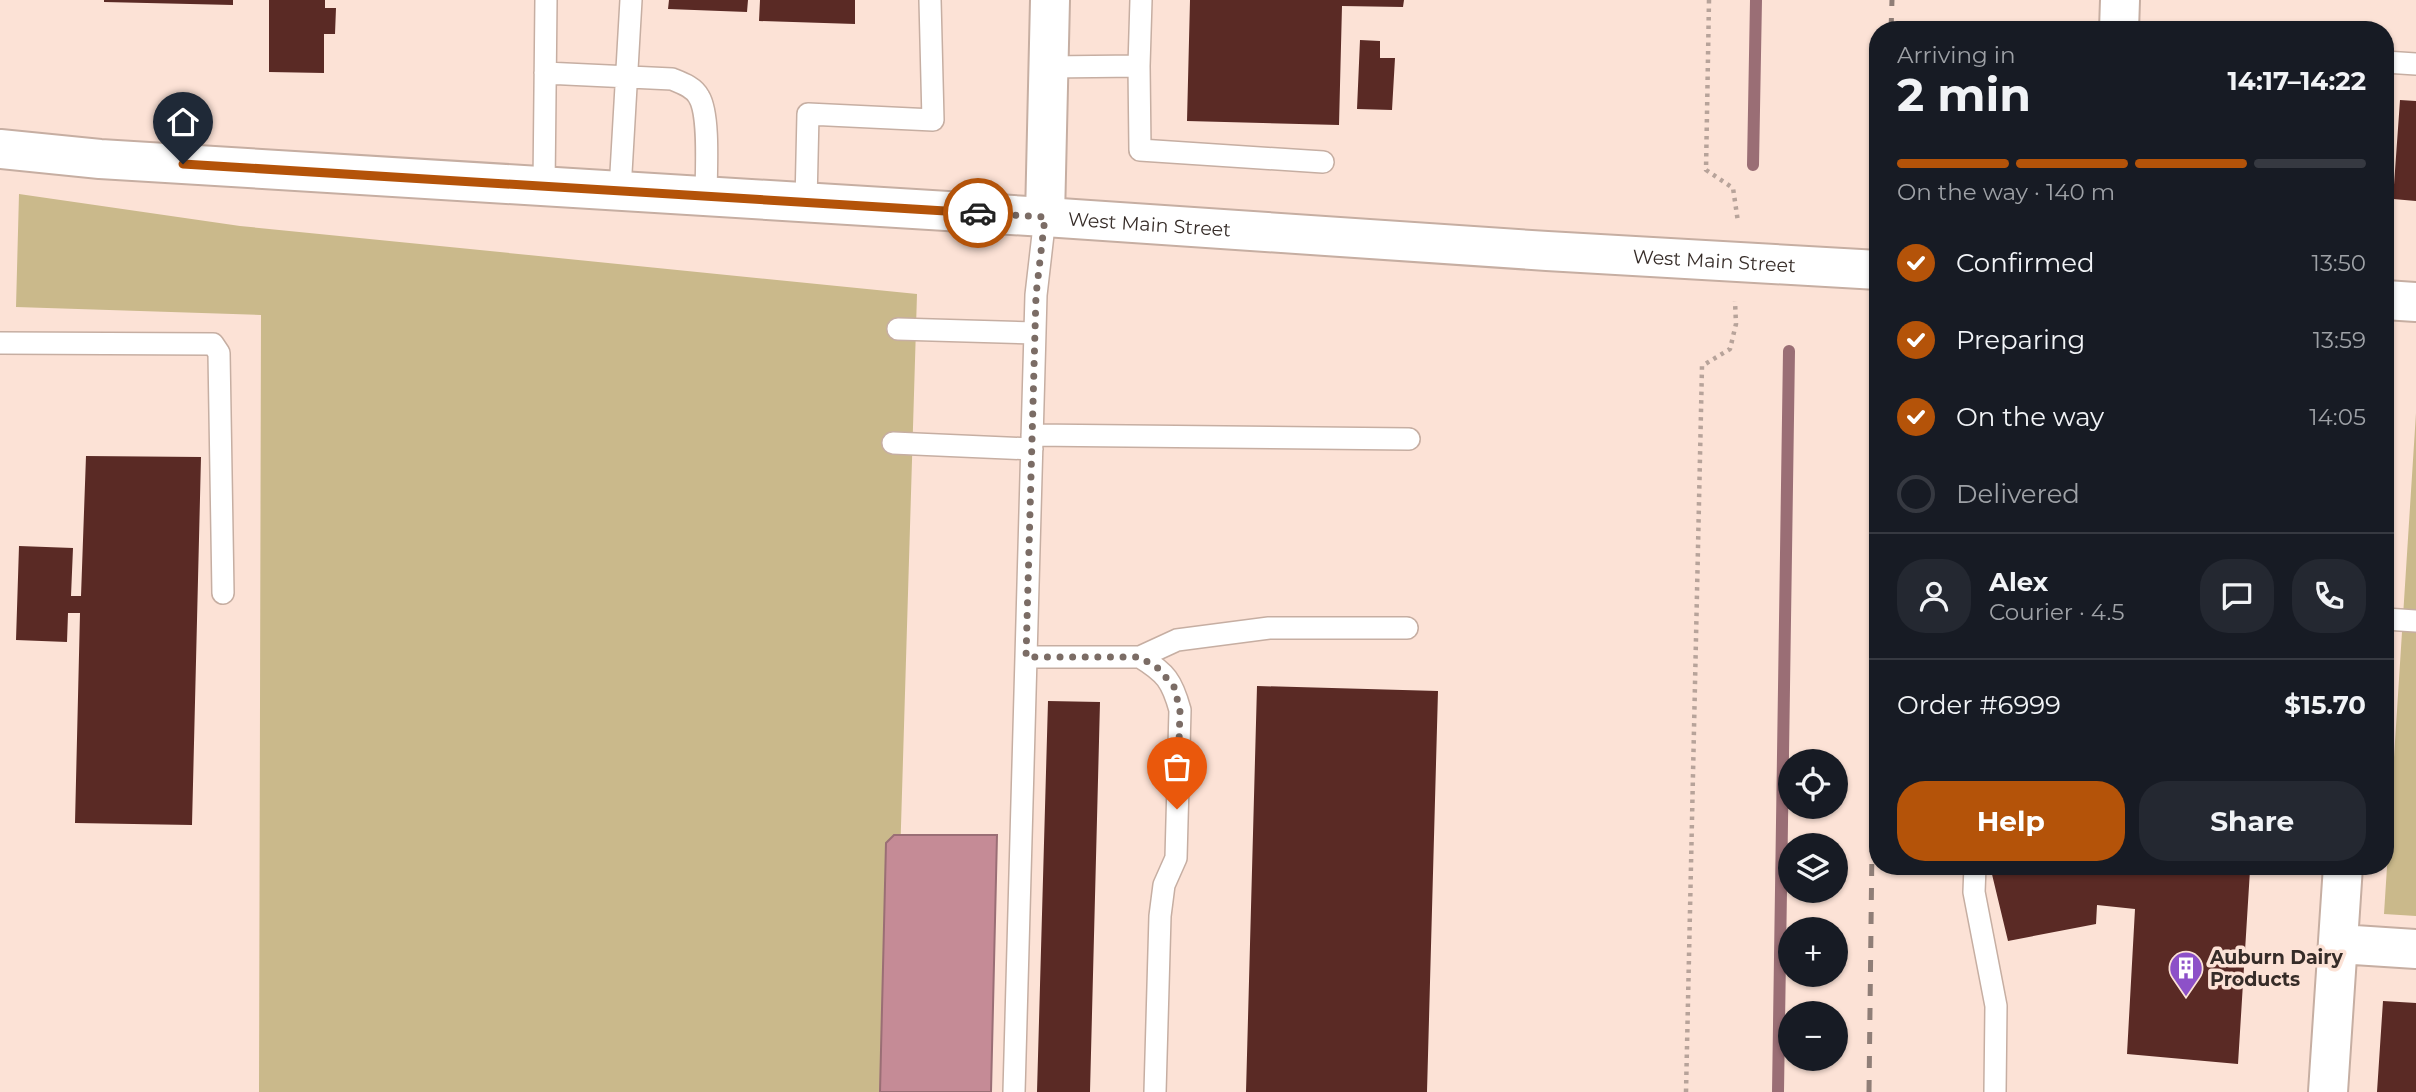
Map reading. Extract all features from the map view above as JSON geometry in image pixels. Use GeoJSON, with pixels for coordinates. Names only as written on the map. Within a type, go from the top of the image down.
{"type":"FeatureCollection","features":[{"type":"Feature","properties":{"kind":"main road"},"geometry":{"type":"LineString","coordinates":[[1045,217],[1050,0]]}},
{"type":"Feature","properties":{"kind":"main road"},"geometry":{"type":"LineString","coordinates":[[2119,21],[2120,0]]}},
{"type":"Feature","properties":{"kind":"main road","name":"West Main Street"},"geometry":{"type":"LineString","coordinates":[[0,149],[100,159],[1869,269]]}},
{"type":"Feature","properties":{"kind":"main road"},"geometry":{"type":"LineString","coordinates":[[2394,301],[2416,302]]}},
{"type":"Feature","properties":{"kind":"main road"},"geometry":{"type":"LineString","coordinates":[[2329,1092],[2343,875]]}},
{"type":"Feature","properties":{"kind":"main road"},"geometry":{"type":"LineString","coordinates":[[2339,944],[2416,950]]}},
{"type":"Feature","properties":{"kind":"lane"},"geometry":{"type":"LineString","coordinates":[[544,186],[546,0]]}},
{"type":"Feature","properties":{"kind":"lane"},"geometry":{"type":"LineString","coordinates":[[620,190],[631,0]]}},
{"type":"Feature","properties":{"kind":"lane"},"geometry":{"type":"LineString","coordinates":[[806,202],[808,114],[933,120],[930,0]]}},
{"type":"Feature","properties":{"kind":"lane"},"geometry":{"type":"LineString","coordinates":[[1141,0],[1140,150],[1323,162]]}},
{"type":"Feature","properties":{"kind":"lane"},"geometry":{"type":"LineString","coordinates":[[2394,63],[2416,64]]}},
{"type":"Feature","properties":{"kind":"lane"},"geometry":{"type":"LineString","coordinates":[[1048,67],[1139,66]]}},
{"type":"Feature","properties":{"kind":"lane"},"geometry":{"type":"LineString","coordinates":[[545,73],[672,79],[690,87],[699,96],[705,115],[706,196]]}},
{"type":"Feature","properties":{"kind":"lane"},"geometry":{"type":"LineString","coordinates":[[1014,1092],[1036,295],[1045,217]]}},
{"type":"Feature","properties":{"kind":"lane"},"geometry":{"type":"LineString","coordinates":[[898,330],[1035,333]]}},
{"type":"Feature","properties":{"kind":"lane"},"geometry":{"type":"LineString","coordinates":[[0,343],[213,344],[219,354],[223,593]]}},
{"type":"Feature","properties":{"kind":"lane"},"geometry":{"type":"LineString","coordinates":[[893,443],[1409,439]]}},
{"type":"Feature","properties":{"kind":"lane"},"geometry":{"type":"LineString","coordinates":[[2394,620],[2416,621]]}},
{"type":"Feature","properties":{"kind":"lane"},"geometry":{"type":"LineString","coordinates":[[1026,657],[1140,657],[1177,640],[1269,628],[1407,628]]}},
{"type":"Feature","properties":{"kind":"lane"},"geometry":{"type":"LineString","coordinates":[[1140,657],[1159,669],[1174,687],[1180,710],[1175,858],[1164,885],[1160,916],[1155,1092]]}},
{"type":"Feature","properties":{"kind":"lane"},"geometry":{"type":"LineString","coordinates":[[1975,875],[1974,892],[1996,1006],[1996,1092]]}},
{"type":"Feature","properties":{"kind":"path"},"geometry":{"type":"LineString","coordinates":[[1709,0],[1706,170],[1733,188],[1738,230]]}},
{"type":"Feature","properties":{"kind":"path"},"geometry":{"type":"LineString","coordinates":[[1686,1092],[1702,366],[1730,349],[1735,324],[1735,294]]}},
{"type":"Feature","properties":{"kind":"shaded area"},"geometry":{"type":"Polygon","coordinates":[[[19,194],[240,226],[917,294],[893,1092],[259,1092],[261,315],[16,307],[19,194]]]}},
{"type":"Feature","properties":{"kind":"shaded area"},"geometry":{"type":"Polygon","coordinates":[[[2416,413],[2416,916],[2384,914],[2386,875],[2394,875],[2394,757],[2416,413]]]}},
{"type":"Feature","properties":{"kind":"shaded area"},"geometry":{"type":"Polygon","coordinates":[[[894,835],[997,835],[991,1092],[880,1092],[886,843],[894,835]]]}},
{"type":"Feature","properties":{"kind":"building"},"geometry":{"type":"Polygon","coordinates":[[[233,0],[233,5],[104,2],[233,0]]]}},
{"type":"Feature","properties":{"kind":"building"},"geometry":{"type":"Polygon","coordinates":[[[269,0],[325,0],[325,8],[336,8],[335,34],[324,34],[324,73],[269,72],[269,0]]]}},
{"type":"Feature","properties":{"kind":"building"},"geometry":{"type":"Polygon","coordinates":[[[669,0],[748,0],[747,12],[668,9],[669,0]]]}},
{"type":"Feature","properties":{"kind":"building"},"geometry":{"type":"Polygon","coordinates":[[[760,0],[855,0],[855,24],[759,21],[760,0]]]}},
{"type":"Feature","properties":{"kind":"building"},"geometry":{"type":"Polygon","coordinates":[[[1190,0],[1404,0],[1403,7],[1342,6],[1339,125],[1187,121],[1190,0]]]}},
{"type":"Feature","properties":{"kind":"building"},"geometry":{"type":"Polygon","coordinates":[[[1360,40],[1380,41],[1380,58],[1395,58],[1392,110],[1357,109],[1360,40]]]}},
{"type":"Feature","properties":{"kind":"building"},"geometry":{"type":"Polygon","coordinates":[[[2400,100],[2416,101],[2416,201],[2394,199],[2400,100]]]}},
{"type":"Feature","properties":{"kind":"building"},"geometry":{"type":"Polygon","coordinates":[[[86,456],[201,457],[192,825],[75,823],[80,613],[68,613],[67,642],[16,640],[19,546],[73,548],[71,596],[81,596],[86,456]]]}},
{"type":"Feature","properties":{"kind":"building"},"geometry":{"type":"Polygon","coordinates":[[[1257,686],[1438,691],[1427,1092],[1246,1092],[1257,686]]]}},
{"type":"Feature","properties":{"kind":"building"},"geometry":{"type":"Polygon","coordinates":[[[1048,701],[1100,702],[1090,1092],[1037,1092],[1048,701]]]}},
{"type":"Feature","properties":{"kind":"building","name":"Auburn Dairy Products"},"geometry":{"type":"Polygon","coordinates":[[[1992,875],[2250,875],[2238,1064],[2127,1054],[2135,909],[2097,905],[2096,924],[2008,941],[1992,875]]]}},
{"type":"Feature","properties":{"kind":"building"},"geometry":{"type":"Polygon","coordinates":[[[2383,1001],[2416,1003],[2416,1092],[2377,1092],[2383,1001]]]}},
{"type":"Feature","properties":{"kind":"waterway"},"geometry":{"type":"LineString","coordinates":[[1753,165],[1756,0]]}},
{"type":"Feature","properties":{"kind":"waterway"},"geometry":{"type":"LineString","coordinates":[[1778,1092],[1789,351]]}},
{"type":"Feature","properties":{"kind":"railway"},"geometry":{"type":"LineString","coordinates":[[1891,21],[1892,0]]}},
{"type":"Feature","properties":{"kind":"railway"},"geometry":{"type":"LineString","coordinates":[[1869,1092],[1872,875]]}},
{"type":"Feature","properties":{"kind":"way so far"},"geometry":{"type":"LineString","coordinates":[[978,213],[1045,217],[1036,295],[1026,657],[1140,657],[1159,669],[1174,687],[1180,710],[1177,809]]}},
{"type":"Feature","properties":{"kind":"place","name":"Auburn Dairy Products"},"geometry":{"type":"Point","coordinates":[2186,998]}},
{"type":"Feature","properties":{"kind":"route"},"geometry":{"type":"LineString","coordinates":[[183,164],[978,213]]}}]}
